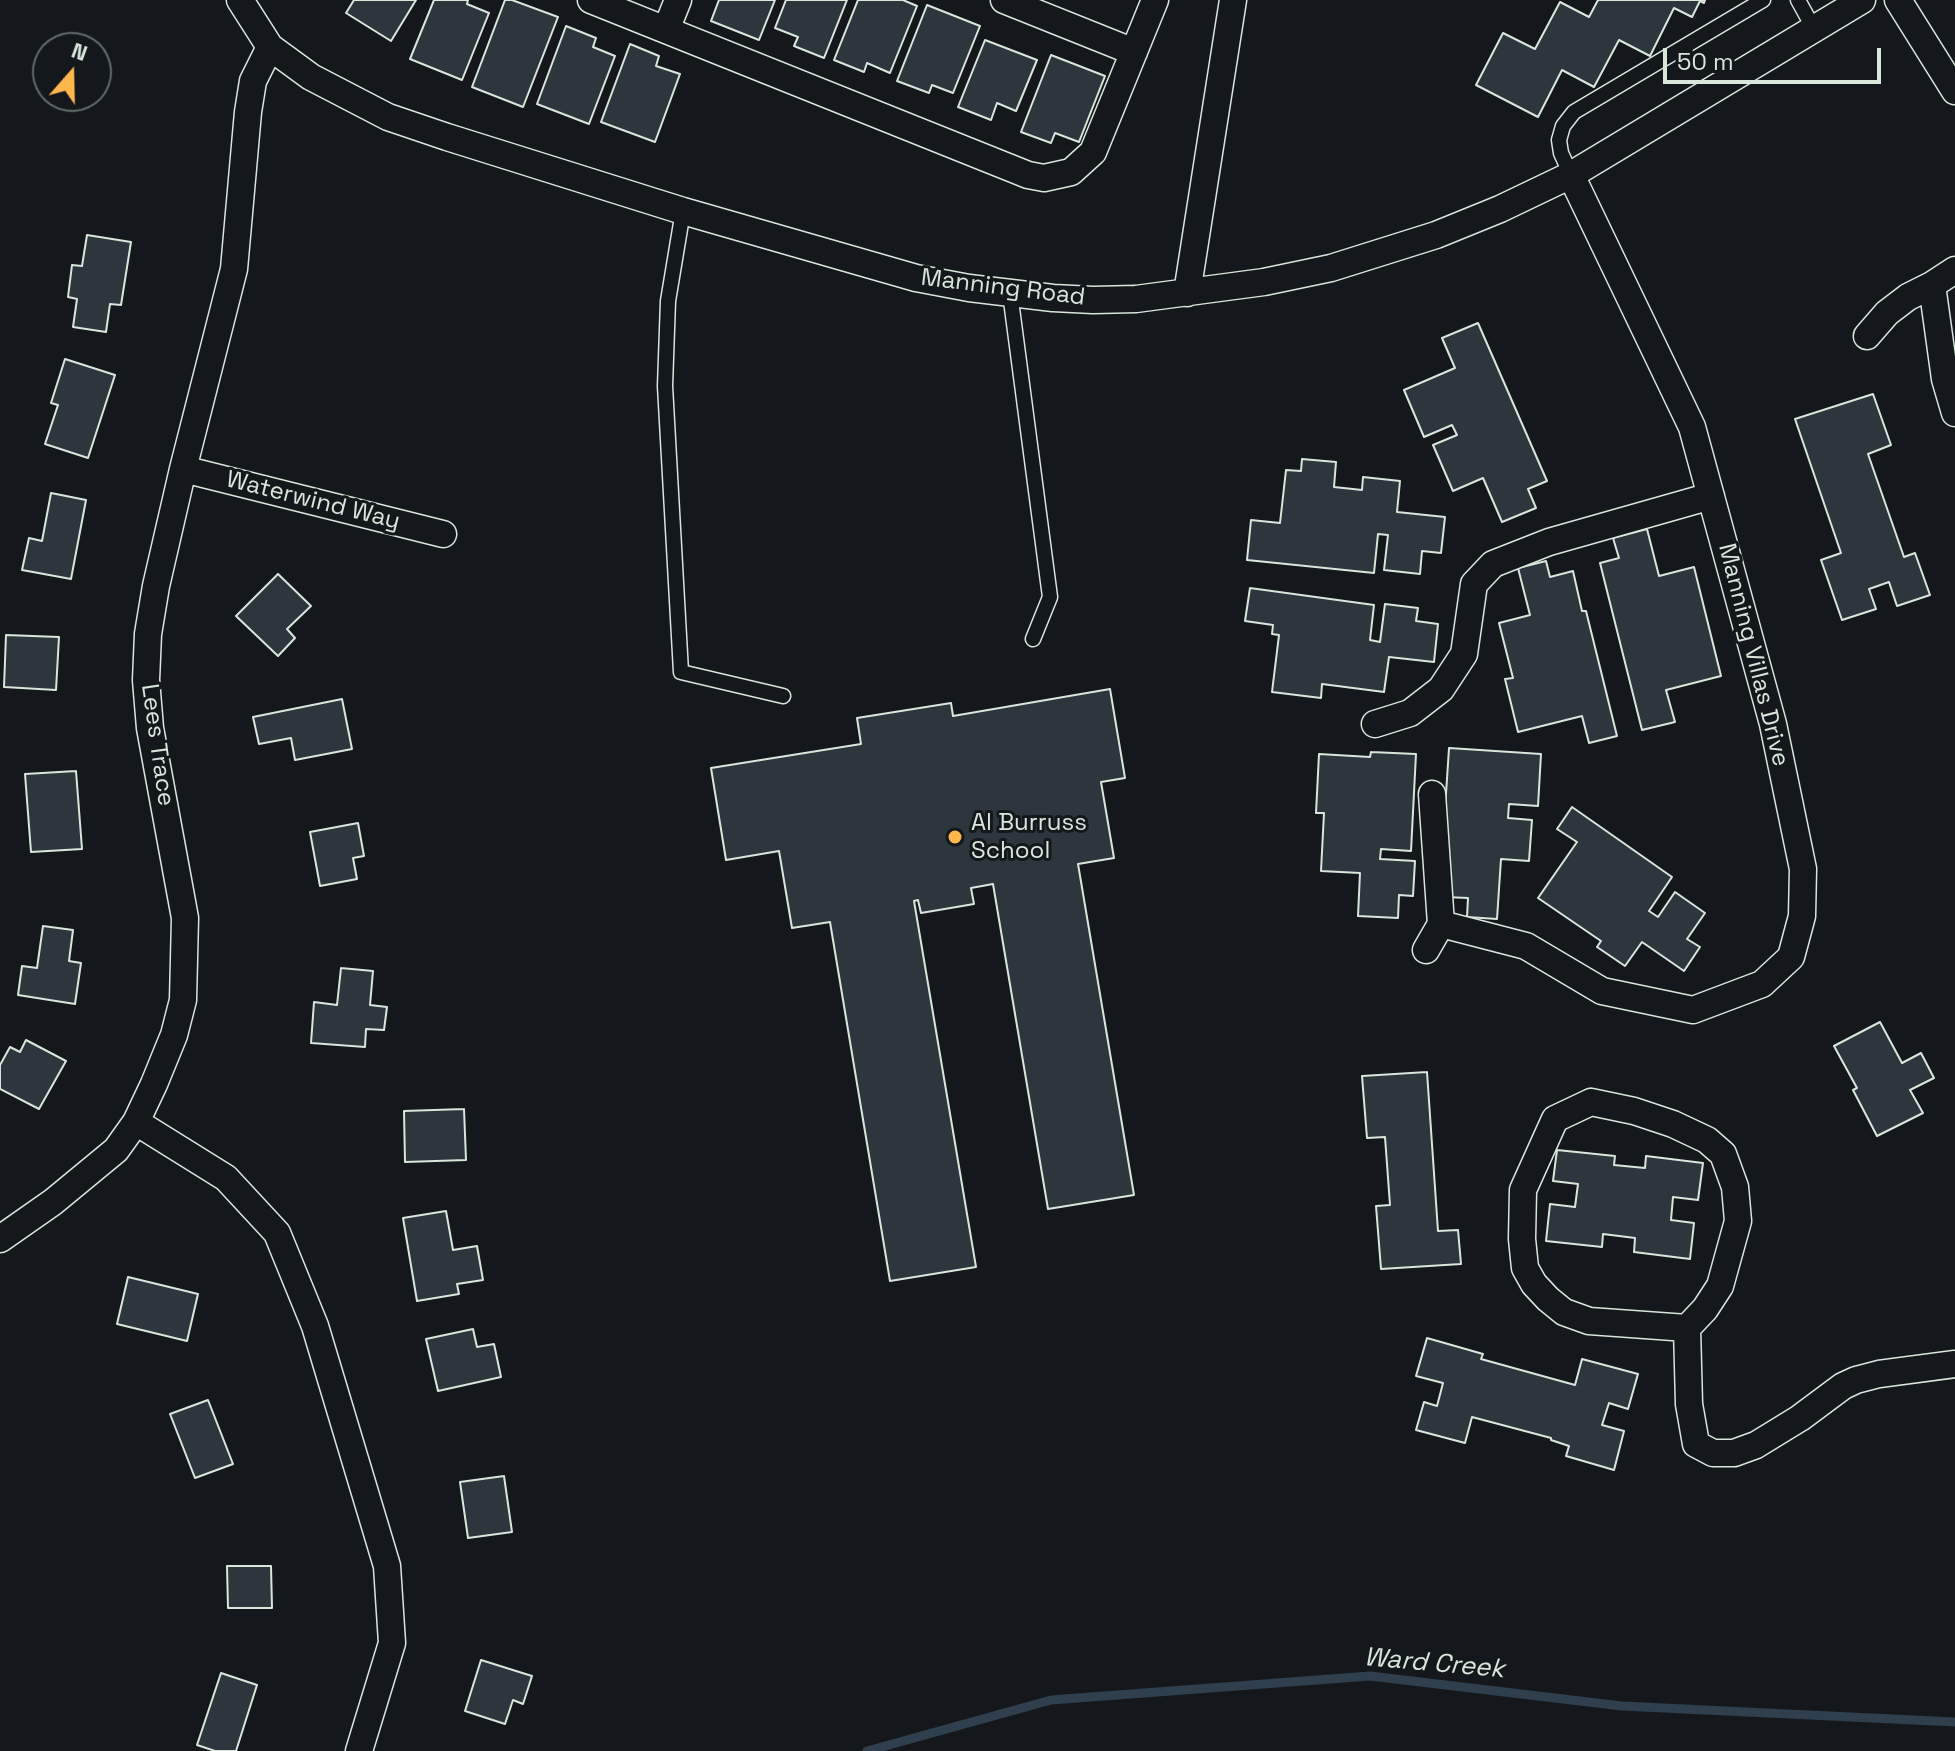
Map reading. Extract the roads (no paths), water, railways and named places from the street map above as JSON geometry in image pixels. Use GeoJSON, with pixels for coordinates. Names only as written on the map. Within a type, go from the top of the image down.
{"type":"FeatureCollection","features":[{"type":"Feature","properties":{"kind":"street","name":"Manning Road"},"geometry":{"type":"LineString","coordinates":[[240,0],[270,47],[311,77],[388,117],[683,211],[916,278],[1010,293],[1093,300],[1136,299],[1264,282],[1390,251],[1500,209],[1571,175],[1862,0]]}},
{"type":"Feature","properties":{"kind":"street"},"geometry":{"type":"LineString","coordinates":[[591,0],[1028,175],[1044,178],[1071,172],[1093,152],[1155,0]]}},
{"type":"Feature","properties":{"kind":"street"},"geometry":{"type":"LineString","coordinates":[[666,30],[678,0]]}},
{"type":"Feature","properties":{"kind":"street"},"geometry":{"type":"LineString","coordinates":[[1004,0],[1134,52]]}},
{"type":"Feature","properties":{"kind":"street"},"geometry":{"type":"LineString","coordinates":[[1187,293],[1233,0]]}},
{"type":"Feature","properties":{"kind":"street"},"geometry":{"type":"LineString","coordinates":[[1898,0],[1955,91]]}},
{"type":"Feature","properties":{"kind":"street","name":"Lees Trace"},"geometry":{"type":"LineString","coordinates":[[0,1239],[116,1150],[136,1122],[174,1035],[183,1000],[185,918],[150,728],[146,680],[148,634],[183,469],[234,269],[253,81],[270,47]]}},
{"type":"Feature","properties":{"kind":"street","name":"Manning Villas Drive"},"geometry":{"type":"LineString","coordinates":[[1441,924],[1526,946],[1602,991],[1693,1010],[1762,984],[1791,957],[1802,916],[1803,869],[1773,724],[1692,427],[1571,175]]}},
{"type":"Feature","properties":{"kind":"street"},"geometry":{"type":"LineString","coordinates":[[1867,336],[1887,313],[1908,297],[1955,270]]}},
{"type":"Feature","properties":{"kind":"street"},"geometry":{"type":"LineString","coordinates":[[1932,285],[1945,379],[1955,413]]}},
{"type":"Feature","properties":{"kind":"street","name":"Waterwind Way"},"geometry":{"type":"LineString","coordinates":[[183,469],[443,534]]}},
{"type":"Feature","properties":{"kind":"street"},"geometry":{"type":"LineString","coordinates":[[1375,724],[1410,713],[1441,689],[1464,654],[1474,584],[1493,564],[1549,542],[1711,496]]}},
{"type":"Feature","properties":{"kind":"street"},"geometry":{"type":"LineString","coordinates":[[1426,950],[1441,924],[1432,794]]}},
{"type":"Feature","properties":{"kind":"street"},"geometry":{"type":"LineString","coordinates":[[1687,1328],[1589,1321],[1564,1312],[1534,1284],[1525,1268],[1523,1190],[1555,1119],[1591,1102],[1634,1111],[1673,1124],[1707,1140],[1723,1154],[1735,1187],[1738,1221],[1720,1286],[1705,1309],[1687,1328],[1689,1404],[1696,1444],[1713,1453],[1734,1453],[1756,1445],[1856,1380],[1955,1364]]}},
{"type":"Feature","properties":{"kind":"street"},"geometry":{"type":"LineString","coordinates":[[136,1122],[226,1178],[277,1233],[315,1326],[387,1566],[392,1643],[359,1751]]}},
{"type":"Feature","properties":{"kind":"lane"},"geometry":{"type":"LineString","coordinates":[[1571,175],[1559,140],[1563,126],[1574,112],[1763,0]]}},
{"type":"Feature","properties":{"kind":"lane"},"geometry":{"type":"LineString","coordinates":[[1798,0],[1814,29]]}},
{"type":"Feature","properties":{"kind":"lane"},"geometry":{"type":"LineString","coordinates":[[683,211],[668,301],[665,386],[681,672],[783,696]]}},
{"type":"Feature","properties":{"kind":"lane"},"geometry":{"type":"LineString","coordinates":[[1010,293],[1050,597],[1033,639]]}},
{"type":"Feature","properties":{"kind":"waterway","name":"Ward Creek"},"geometry":{"type":"LineString","coordinates":[[867,1751],[1051,1700],[1370,1676],[1622,1706],[1955,1722]]}},
{"type":"Feature","properties":{"kind":"place","name":"Al Burruss School"},"geometry":{"type":"Point","coordinates":[955,837]}}]}
